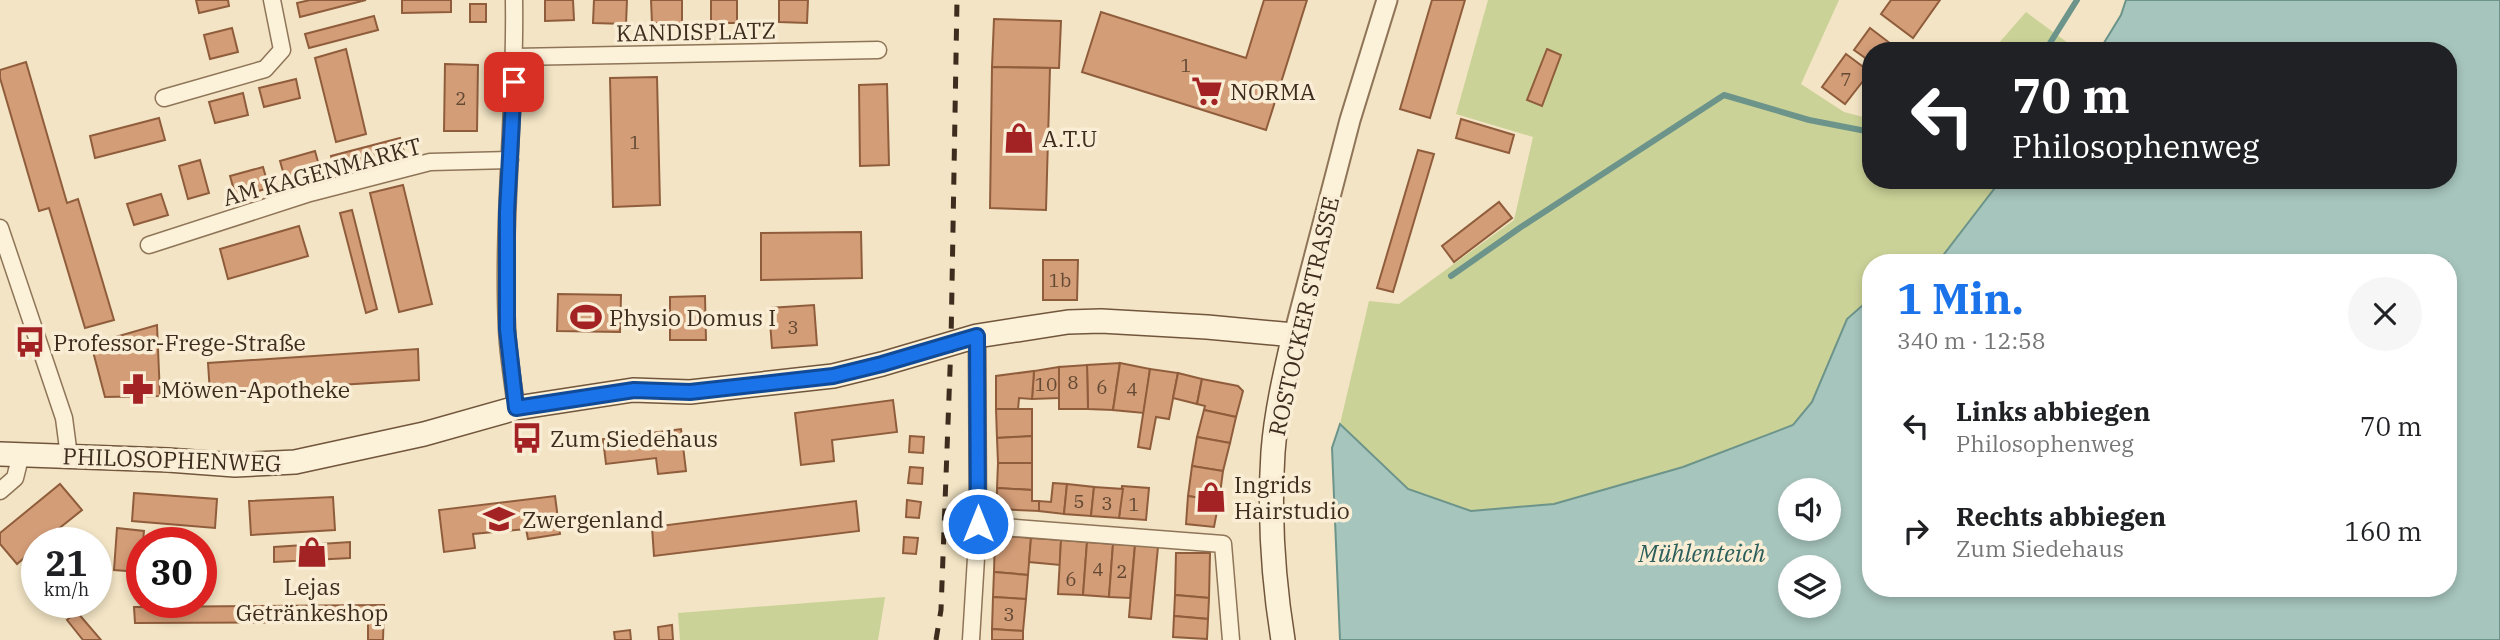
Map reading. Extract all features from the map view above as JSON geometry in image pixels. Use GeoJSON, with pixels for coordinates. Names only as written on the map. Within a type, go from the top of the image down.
{"type":"FeatureCollection","features":[{"type":"Feature","properties":{"kind":"main road","name":"PHILOSOPHENWEG"},"geometry":{"type":"LineString","coordinates":[[11,454],[168,460],[235,466],[295,462],[424,434],[516,408],[634,390],[690,392],[833,376],[977,336],[1068,323],[1101,321],[1294,335]]}},
{"type":"Feature","properties":{"kind":"main road","name":"ROSTOCKER STRASSE"},"geometry":{"type":"LineString","coordinates":[[1283,640],[1274,568],[1271,503],[1277,421],[1294,335]]}},
{"type":"Feature","properties":{"kind":"street"},"geometry":{"type":"LineString","coordinates":[[164,98],[265,69],[282,50],[280,29],[272,0]]}},
{"type":"Feature","properties":{"kind":"street"},"geometry":{"type":"LineString","coordinates":[[514,0],[515,57],[507,212],[507,329],[516,408]]}},
{"type":"Feature","properties":{"kind":"street","name":"ROSTOCKER STRASSE"},"geometry":{"type":"LineString","coordinates":[[1294,335],[1347,131],[1387,0]]}},
{"type":"Feature","properties":{"kind":"street","name":"KANDISPLATZ"},"geometry":{"type":"LineString","coordinates":[[515,57],[878,50]]}},
{"type":"Feature","properties":{"kind":"street","name":"AM KAGENMARKT"},"geometry":{"type":"LineString","coordinates":[[149,245],[310,193],[430,162],[510,160]]}},
{"type":"Feature","properties":{"kind":"street"},"geometry":{"type":"LineString","coordinates":[[0,228],[64,418],[69,456]]}},
{"type":"Feature","properties":{"kind":"street"},"geometry":{"type":"LineString","coordinates":[[971,640],[978,524],[977,336]]}},
{"type":"Feature","properties":{"kind":"street"},"geometry":{"type":"LineString","coordinates":[[0,491],[15,478],[11,454]]}},
{"type":"Feature","properties":{"kind":"street"},"geometry":{"type":"LineString","coordinates":[[978,524],[1223,544],[1231,640]]}},
{"type":"Feature","properties":{"kind":"green space"},"geometry":{"type":"Polygon","coordinates":[[[1488,0],[1839,0],[1801,84],[1844,112],[1862,117],[1862,189],[1994,189],[1944,254],[1862,254],[1862,306],[1847,319],[1812,402],[1793,425],[1683,467],[1554,504],[1471,511],[1408,489],[1340,424],[1369,301],[1399,304],[1514,220],[1533,137],[1456,114],[1488,0]]]}},
{"type":"Feature","properties":{"kind":"green space"},"geometry":{"type":"Polygon","coordinates":[[[2026,12],[2067,42],[2000,42],[2026,12]]]}},
{"type":"Feature","properties":{"kind":"green space"},"geometry":{"type":"Polygon","coordinates":[[[885,597],[878,640],[680,640],[678,613],[885,597]]]}},
{"type":"Feature","properties":{"kind":"water","name":"Mühlenteich"},"geometry":{"type":"Polygon","coordinates":[[[2126,0],[2500,0],[2500,640],[1340,640],[1332,448],[1340,424],[1408,489],[1471,511],[1554,504],[1683,467],[1793,425],[1812,402],[1847,319],[1862,306],[1862,597],[2457,597],[2457,254],[1944,254],[1994,189],[2457,189],[2457,42],[2104,42],[2121,15],[2126,0]]]}},
{"type":"Feature","properties":{"kind":"building"},"geometry":{"type":"Polygon","coordinates":[[[196,0],[228,0],[229,6],[199,13],[196,0]]]}},
{"type":"Feature","properties":{"kind":"building"},"geometry":{"type":"Polygon","coordinates":[[[310,0],[366,0],[300,17],[297,3],[310,0]]]}},
{"type":"Feature","properties":{"kind":"building"},"geometry":{"type":"Polygon","coordinates":[[[402,0],[451,0],[451,12],[402,13],[402,0]]]}},
{"type":"Feature","properties":{"kind":"building"},"geometry":{"type":"Polygon","coordinates":[[[545,0],[573,0],[574,20],[545,21],[545,0]]]}},
{"type":"Feature","properties":{"kind":"building"},"geometry":{"type":"Polygon","coordinates":[[[594,0],[627,0],[626,24],[593,23],[594,0]]]}},
{"type":"Feature","properties":{"kind":"building"},"geometry":{"type":"Polygon","coordinates":[[[651,0],[682,0],[682,23],[652,23],[651,0]]]}},
{"type":"Feature","properties":{"kind":"building"},"geometry":{"type":"Polygon","coordinates":[[[711,0],[737,0],[737,23],[711,23],[711,0]]]}},
{"type":"Feature","properties":{"kind":"building"},"geometry":{"type":"Polygon","coordinates":[[[779,0],[808,0],[807,23],[779,22],[779,0]]]}},
{"type":"Feature","properties":{"kind":"building"},"geometry":{"type":"Polygon","coordinates":[[[1264,0],[1307,0],[1266,130],[1082,72],[1101,12],[1246,58],[1264,0]]]}},
{"type":"Feature","properties":{"kind":"building"},"geometry":{"type":"Polygon","coordinates":[[[1432,0],[1465,0],[1430,118],[1400,109],[1432,0]]]}},
{"type":"Feature","properties":{"kind":"building"},"geometry":{"type":"Polygon","coordinates":[[[1891,0],[1940,0],[1913,38],[1881,14],[1891,0]]]}},
{"type":"Feature","properties":{"kind":"building"},"geometry":{"type":"Polygon","coordinates":[[[470,4],[486,4],[486,22],[470,22],[470,4]]]}},
{"type":"Feature","properties":{"kind":"building"},"geometry":{"type":"Polygon","coordinates":[[[374,16],[378,30],[309,48],[305,34],[374,16]]]}},
{"type":"Feature","properties":{"kind":"building"},"geometry":{"type":"Polygon","coordinates":[[[994,19],[1061,21],[1059,68],[992,67],[994,19]]]}},
{"type":"Feature","properties":{"kind":"building"},"geometry":{"type":"Polygon","coordinates":[[[232,28],[238,52],[210,59],[204,35],[232,28]]]}},
{"type":"Feature","properties":{"kind":"building"},"geometry":{"type":"Polygon","coordinates":[[[1870,28],[1888,42],[1862,42],[1862,56],[1854,50],[1870,28]]]}},
{"type":"Feature","properties":{"kind":"building"},"geometry":{"type":"Polygon","coordinates":[[[346,49],[366,134],[336,142],[315,58],[346,49]]]}},
{"type":"Feature","properties":{"kind":"building"},"geometry":{"type":"Polygon","coordinates":[[[1547,49],[1561,55],[1542,106],[1527,100],[1547,49]]]}},
{"type":"Feature","properties":{"kind":"building"},"geometry":{"type":"Polygon","coordinates":[[[1846,54],[1862,66],[1862,82],[1845,104],[1822,87],[1846,54]]]}},
{"type":"Feature","properties":{"kind":"building"},"geometry":{"type":"Polygon","coordinates":[[[26,62],[67,203],[78,199],[114,320],[85,328],[49,208],[39,211],[0,78],[0,70],[26,62]]]}},
{"type":"Feature","properties":{"kind":"building"},"geometry":{"type":"Polygon","coordinates":[[[445,64],[478,65],[477,131],[444,131],[445,64]]]}},
{"type":"Feature","properties":{"kind":"building","name":"A.T.U"},"geometry":{"type":"Polygon","coordinates":[[[992,67],[1050,68],[1046,210],[990,208],[992,67]]]}},
{"type":"Feature","properties":{"kind":"building"},"geometry":{"type":"Polygon","coordinates":[[[657,77],[660,205],[613,207],[610,78],[657,77]]]}},
{"type":"Feature","properties":{"kind":"building"},"geometry":{"type":"Polygon","coordinates":[[[296,79],[300,98],[264,107],[259,88],[296,79]]]}},
{"type":"Feature","properties":{"kind":"building"},"geometry":{"type":"Polygon","coordinates":[[[887,84],[889,165],[860,166],[859,85],[887,84]]]}},
{"type":"Feature","properties":{"kind":"building"},"geometry":{"type":"Polygon","coordinates":[[[243,93],[248,115],[215,123],[209,102],[243,93]]]}},
{"type":"Feature","properties":{"kind":"building"},"geometry":{"type":"Polygon","coordinates":[[[159,118],[165,140],[95,158],[90,136],[159,118]]]}},
{"type":"Feature","properties":{"kind":"building"},"geometry":{"type":"Polygon","coordinates":[[[1461,119],[1514,135],[1509,153],[1456,138],[1461,119]]]}},
{"type":"Feature","properties":{"kind":"building"},"geometry":{"type":"Polygon","coordinates":[[[400,138],[405,155],[336,173],[331,156],[400,138]]]}},
{"type":"Feature","properties":{"kind":"building"},"geometry":{"type":"Polygon","coordinates":[[[1418,150],[1434,154],[1393,292],[1377,288],[1418,150]]]}},
{"type":"Feature","properties":{"kind":"building"},"geometry":{"type":"Polygon","coordinates":[[[315,151],[321,173],[286,182],[280,161],[315,151]]]}},
{"type":"Feature","properties":{"kind":"building"},"geometry":{"type":"Polygon","coordinates":[[[200,160],[209,193],[188,199],[179,166],[200,160]]]}},
{"type":"Feature","properties":{"kind":"building"},"geometry":{"type":"Polygon","coordinates":[[[263,167],[269,188],[236,197],[230,176],[263,167]]]}},
{"type":"Feature","properties":{"kind":"building"},"geometry":{"type":"Polygon","coordinates":[[[403,185],[432,304],[399,312],[370,193],[403,185]]]}},
{"type":"Feature","properties":{"kind":"building"},"geometry":{"type":"Polygon","coordinates":[[[161,194],[168,215],[134,225],[127,204],[161,194]]]}},
{"type":"Feature","properties":{"kind":"building"},"geometry":{"type":"Polygon","coordinates":[[[1499,202],[1512,218],[1454,262],[1442,246],[1499,202]]]}},
{"type":"Feature","properties":{"kind":"building"},"geometry":{"type":"Polygon","coordinates":[[[352,210],[377,309],[366,313],[340,213],[352,210]]]}},
{"type":"Feature","properties":{"kind":"building"},"geometry":{"type":"Polygon","coordinates":[[[299,226],[308,256],[228,279],[220,249],[299,226]]]}},
{"type":"Feature","properties":{"kind":"building"},"geometry":{"type":"Polygon","coordinates":[[[861,232],[862,278],[761,280],[761,233],[861,232]]]}},
{"type":"Feature","properties":{"kind":"building"},"geometry":{"type":"Polygon","coordinates":[[[1043,260],[1078,260],[1077,300],[1043,300],[1043,260]]]}},
{"type":"Feature","properties":{"kind":"building"},"geometry":{"type":"Polygon","coordinates":[[[558,294],[621,295],[620,332],[557,331],[558,294]]]}},
{"type":"Feature","properties":{"kind":"building"},"geometry":{"type":"Polygon","coordinates":[[[705,296],[706,340],[670,340],[670,297],[705,296]]]}},
{"type":"Feature","properties":{"kind":"building"},"geometry":{"type":"Polygon","coordinates":[[[814,305],[817,345],[772,348],[769,308],[814,305]]]}},
{"type":"Feature","properties":{"kind":"building"},"geometry":{"type":"Polygon","coordinates":[[[157,325],[160,396],[105,397],[91,344],[157,325]]]}},
{"type":"Feature","properties":{"kind":"building"},"geometry":{"type":"Polygon","coordinates":[[[418,349],[419,380],[210,393],[208,363],[418,349]]]}},
{"type":"Feature","properties":{"kind":"building"},"geometry":{"type":"Polygon","coordinates":[[[1120,363],[1113,410],[1088,409],[1087,365],[1120,363]]]}},
{"type":"Feature","properties":{"kind":"building"},"geometry":{"type":"Polygon","coordinates":[[[1120,363],[1150,369],[1144,413],[1113,410],[1120,363]]]}},
{"type":"Feature","properties":{"kind":"building"},"geometry":{"type":"Polygon","coordinates":[[[1087,365],[1088,409],[1059,409],[1059,367],[1087,365]]]}},
{"type":"Feature","properties":{"kind":"building"},"geometry":{"type":"Polygon","coordinates":[[[1059,367],[1059,398],[1032,399],[1034,371],[1059,367]]]}},
{"type":"Feature","properties":{"kind":"building"},"geometry":{"type":"Polygon","coordinates":[[[1150,369],[1178,373],[1169,419],[1156,417],[1150,449],[1138,447],[1150,369]]]}},
{"type":"Feature","properties":{"kind":"building"},"geometry":{"type":"Polygon","coordinates":[[[1034,371],[1032,399],[1019,398],[1018,410],[996,409],[996,376],[1034,371]]]}},
{"type":"Feature","properties":{"kind":"building"},"geometry":{"type":"Polygon","coordinates":[[[1178,373],[1202,379],[1197,404],[1173,398],[1178,373]]]}},
{"type":"Feature","properties":{"kind":"building"},"geometry":{"type":"Polygon","coordinates":[[[1202,379],[1238,386],[1243,391],[1236,417],[1204,410],[1205,406],[1197,404],[1202,379]]]}},
{"type":"Feature","properties":{"kind":"building"},"geometry":{"type":"Polygon","coordinates":[[[893,400],[897,432],[832,440],[834,461],[801,465],[795,413],[893,400]]]}},
{"type":"Feature","properties":{"kind":"building"},"geometry":{"type":"Polygon","coordinates":[[[996,409],[1032,409],[1032,436],[997,438],[996,409]]]}},
{"type":"Feature","properties":{"kind":"building"},"geometry":{"type":"Polygon","coordinates":[[[1204,410],[1236,417],[1230,443],[1197,437],[1204,410]]]}},
{"type":"Feature","properties":{"kind":"building"},"geometry":{"type":"Polygon","coordinates":[[[681,429],[686,471],[658,474],[656,458],[606,464],[603,439],[681,429]]]}},
{"type":"Feature","properties":{"kind":"building"},"geometry":{"type":"Polygon","coordinates":[[[910,436],[924,437],[923,453],[909,452],[910,436]]]}},
{"type":"Feature","properties":{"kind":"building"},"geometry":{"type":"Polygon","coordinates":[[[1032,436],[1032,463],[998,463],[997,438],[1032,436]]]}},
{"type":"Feature","properties":{"kind":"building"},"geometry":{"type":"Polygon","coordinates":[[[1197,437],[1230,443],[1223,471],[1192,466],[1197,437]]]}},
{"type":"Feature","properties":{"kind":"building"},"geometry":{"type":"Polygon","coordinates":[[[998,463],[1032,463],[1032,490],[997,488],[998,463]]]}},
{"type":"Feature","properties":{"kind":"building"},"geometry":{"type":"Polygon","coordinates":[[[1192,466],[1223,471],[1219,501],[1188,496],[1192,466]]]}},
{"type":"Feature","properties":{"kind":"building"},"geometry":{"type":"Polygon","coordinates":[[[910,467],[923,468],[922,484],[908,483],[910,467]]]}},
{"type":"Feature","properties":{"kind":"building"},"geometry":{"type":"Polygon","coordinates":[[[1053,483],[1067,484],[1064,514],[1039,511],[1039,501],[1051,502],[1053,483]]]}},
{"type":"Feature","properties":{"kind":"building"},"geometry":{"type":"Polygon","coordinates":[[[60,484],[82,510],[61,527],[21,527],[21,561],[17,564],[0,544],[0,533],[60,484]]]}},
{"type":"Feature","properties":{"kind":"building"},"geometry":{"type":"Polygon","coordinates":[[[1067,484],[1094,487],[1091,516],[1064,514],[1067,484]]]}},
{"type":"Feature","properties":{"kind":"building"},"geometry":{"type":"Polygon","coordinates":[[[1122,486],[1149,488],[1146,520],[1119,518],[1122,486]]]}},
{"type":"Feature","properties":{"kind":"building"},"geometry":{"type":"Polygon","coordinates":[[[1094,487],[1123,489],[1119,518],[1091,516],[1094,487]]]}},
{"type":"Feature","properties":{"kind":"building"},"geometry":{"type":"Polygon","coordinates":[[[997,488],[1032,490],[1032,501],[1039,501],[1039,511],[997,509],[997,488]]]}},
{"type":"Feature","properties":{"kind":"building"},"geometry":{"type":"Polygon","coordinates":[[[134,493],[217,499],[215,527],[132,521],[134,493]]]}},
{"type":"Feature","properties":{"kind":"building","name":"Zwergenland"},"geometry":{"type":"Polygon","coordinates":[[[555,496],[560,534],[528,539],[526,529],[473,534],[475,548],[444,552],[439,510],[555,496]]]}},
{"type":"Feature","properties":{"kind":"building"},"geometry":{"type":"Polygon","coordinates":[[[1188,496],[1219,501],[1214,527],[1186,524],[1188,496]]]}},
{"type":"Feature","properties":{"kind":"building"},"geometry":{"type":"Polygon","coordinates":[[[333,497],[335,530],[251,535],[249,501],[333,497]]]}},
{"type":"Feature","properties":{"kind":"building"},"geometry":{"type":"Polygon","coordinates":[[[907,500],[921,502],[919,518],[906,517],[907,500]]]}},
{"type":"Feature","properties":{"kind":"building"},"geometry":{"type":"Polygon","coordinates":[[[856,501],[859,531],[654,556],[652,527],[856,501]]]}},
{"type":"Feature","properties":{"kind":"building"},"geometry":{"type":"Polygon","coordinates":[[[117,528],[126,529],[126,571],[114,570],[117,528]]]}},
{"type":"Feature","properties":{"kind":"building"},"geometry":{"type":"Polygon","coordinates":[[[995,535],[1031,538],[1028,575],[994,572],[995,535]]]}},
{"type":"Feature","properties":{"kind":"building"},"geometry":{"type":"Polygon","coordinates":[[[904,537],[918,538],[916,554],[903,553],[904,537]]]}},
{"type":"Feature","properties":{"kind":"building"},"geometry":{"type":"Polygon","coordinates":[[[1031,538],[1061,540],[1060,565],[1029,562],[1031,538]]]}},
{"type":"Feature","properties":{"kind":"building"},"geometry":{"type":"Polygon","coordinates":[[[1061,540],[1087,542],[1083,595],[1058,594],[1061,540]]]}},
{"type":"Feature","properties":{"kind":"building","name":"Lejas Getränkeshop"},"geometry":{"type":"Polygon","coordinates":[[[350,542],[350,558],[274,562],[274,547],[350,542]]]}},
{"type":"Feature","properties":{"kind":"building"},"geometry":{"type":"Polygon","coordinates":[[[1087,542],[1113,544],[1109,597],[1083,595],[1087,542]]]}},
{"type":"Feature","properties":{"kind":"building"},"geometry":{"type":"Polygon","coordinates":[[[1113,544],[1135,545],[1130,598],[1109,597],[1113,544]]]}},
{"type":"Feature","properties":{"kind":"building"},"geometry":{"type":"Polygon","coordinates":[[[1135,545],[1158,547],[1151,619],[1129,617],[1135,545]]]}},
{"type":"Feature","properties":{"kind":"building"},"geometry":{"type":"Polygon","coordinates":[[[1176,553],[1210,553],[1209,598],[1175,595],[1176,553]]]}},
{"type":"Feature","properties":{"kind":"building"},"geometry":{"type":"Polygon","coordinates":[[[994,572],[1028,575],[1026,599],[993,597],[994,572]]]}},
{"type":"Feature","properties":{"kind":"building"},"geometry":{"type":"Polygon","coordinates":[[[1175,595],[1209,598],[1208,619],[1174,616],[1175,595]]]}},
{"type":"Feature","properties":{"kind":"building"},"geometry":{"type":"Polygon","coordinates":[[[993,597],[1026,599],[1023,631],[992,629],[993,597]]]}},
{"type":"Feature","properties":{"kind":"building"},"geometry":{"type":"Polygon","coordinates":[[[384,605],[383,640],[368,640],[368,622],[135,623],[135,618],[217,618],[217,606],[384,605]]]}},
{"type":"Feature","properties":{"kind":"building"},"geometry":{"type":"Polygon","coordinates":[[[1174,616],[1208,619],[1207,639],[1173,637],[1174,616]]]}},
{"type":"Feature","properties":{"kind":"building"},"geometry":{"type":"Polygon","coordinates":[[[82,618],[101,640],[83,640],[67,620],[82,618]]]}},
{"type":"Feature","properties":{"kind":"building"},"geometry":{"type":"Polygon","coordinates":[[[672,625],[673,640],[659,640],[658,627],[672,625]]]}},
{"type":"Feature","properties":{"kind":"building"},"geometry":{"type":"Polygon","coordinates":[[[992,629],[1023,631],[1023,640],[992,640],[992,629]]]}},
{"type":"Feature","properties":{"kind":"building"},"geometry":{"type":"Polygon","coordinates":[[[630,630],[631,640],[615,640],[614,632],[630,630]]]}},
{"type":"Feature","properties":{"kind":"waterway"},"geometry":{"type":"LineString","coordinates":[[2051,42],[2077,0]]}},
{"type":"Feature","properties":{"kind":"waterway"},"geometry":{"type":"LineString","coordinates":[[1451,276],[1521,227],[1724,95],[1809,120],[1862,130]]}},
{"type":"Feature","properties":{"kind":"railway"},"geometry":{"type":"LineString","coordinates":[[936,640],[941,610],[951,343],[957,0]]}},
{"type":"Feature","properties":{"kind":"place","name":"NORMA"},"geometry":{"type":"Point","coordinates":[1207,91]}},
{"type":"Feature","properties":{"kind":"place","name":"A.T.U"},"geometry":{"type":"Point","coordinates":[1019,138]}},
{"type":"Feature","properties":{"kind":"place","name":"Physio Domus I"},"geometry":{"type":"Point","coordinates":[586,317]}},
{"type":"Feature","properties":{"kind":"place","name":"Professor-Frege-Straße"},"geometry":{"type":"Point","coordinates":[30,342]}},
{"type":"Feature","properties":{"kind":"place","name":"Möwen-Apotheke"},"geometry":{"type":"Point","coordinates":[138,389]}},
{"type":"Feature","properties":{"kind":"place","name":"Zum Siedehaus"},"geometry":{"type":"Point","coordinates":[527,438]}},
{"type":"Feature","properties":{"kind":"place","name":"Ingrids Hairstudio"},"geometry":{"type":"Point","coordinates":[1211,497]}},
{"type":"Feature","properties":{"kind":"place","name":"Zwergenland"},"geometry":{"type":"Point","coordinates":[499,519]}},
{"type":"Feature","properties":{"kind":"place","name":"Lejas Getränkeshop"},"geometry":{"type":"Point","coordinates":[312,552]}},
{"type":"Feature","properties":{"kind":"route"},"geometry":{"type":"LineString","coordinates":[[514,82],[507,212],[507,329],[516,408],[634,390],[690,392],[833,376],[977,336],[978,524]]}}]}
